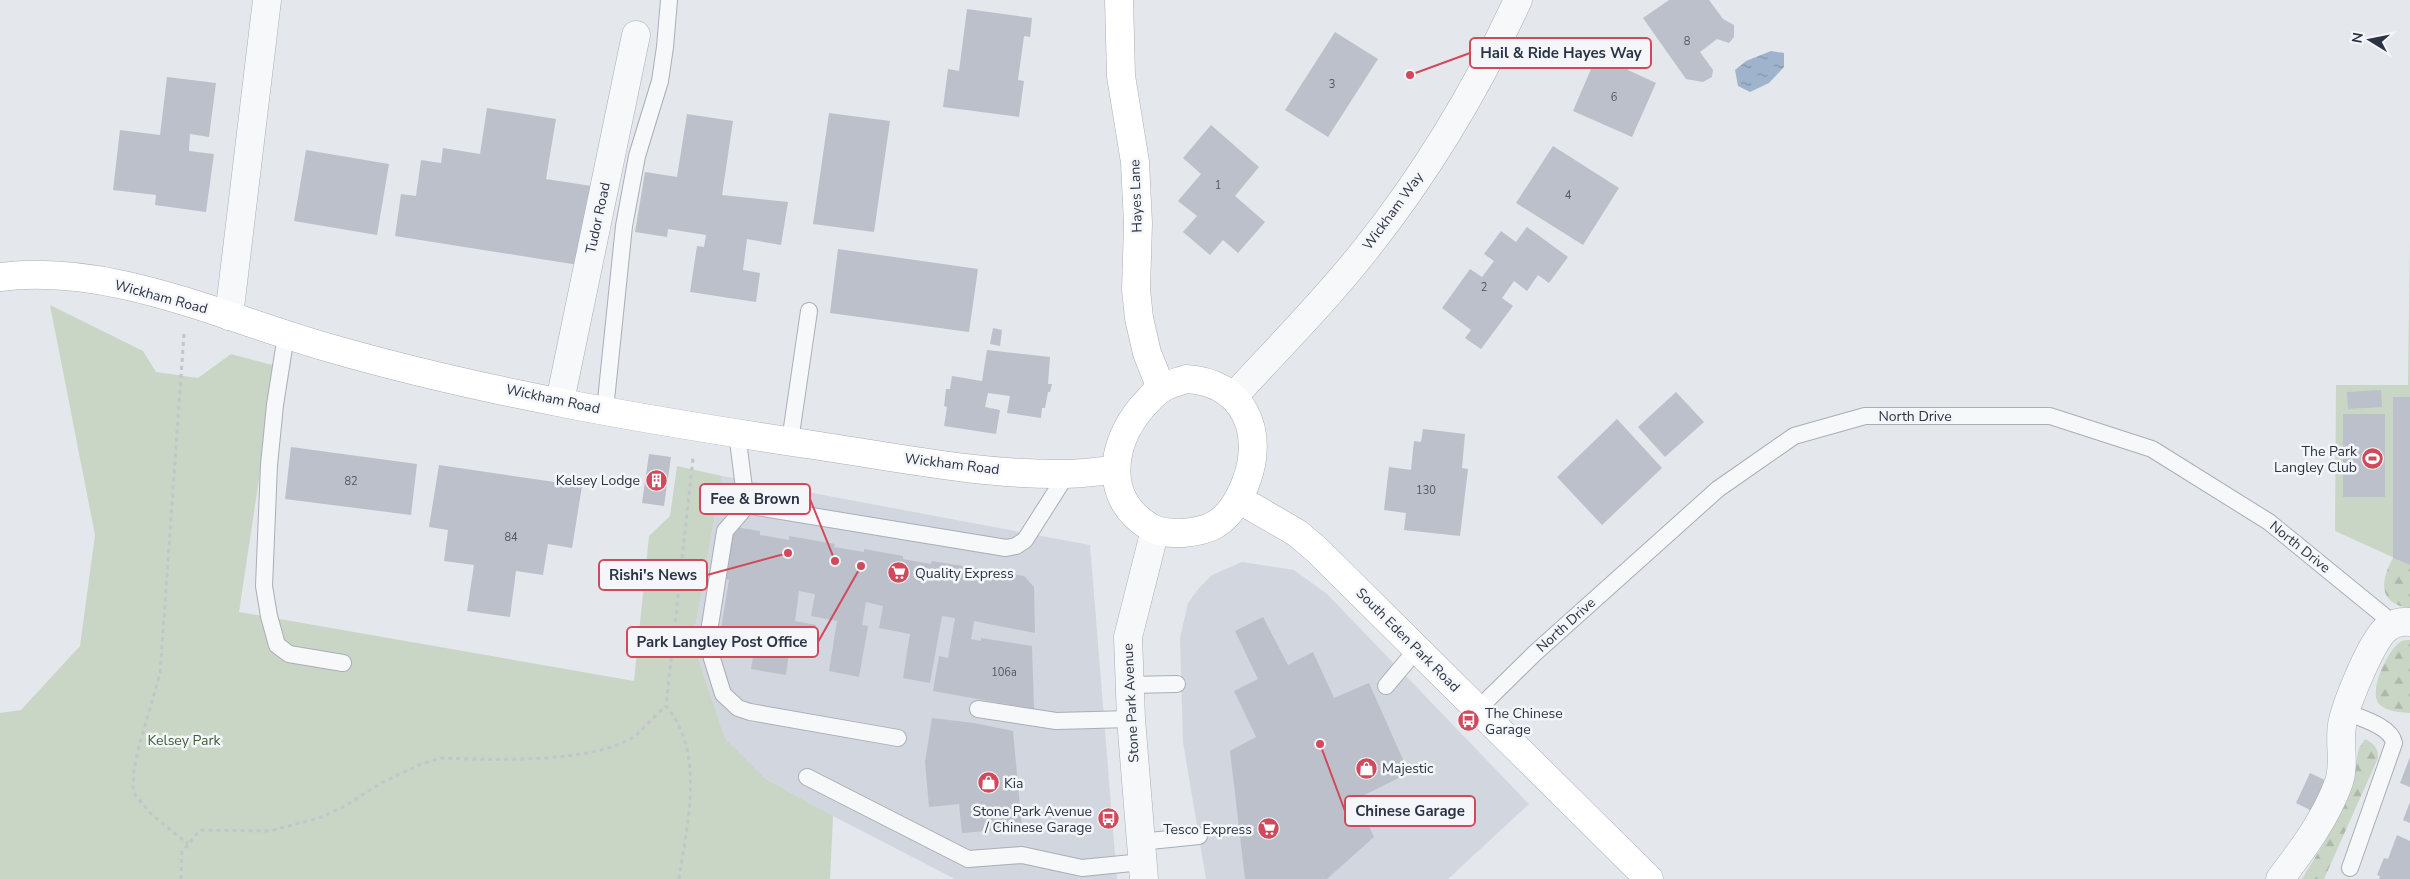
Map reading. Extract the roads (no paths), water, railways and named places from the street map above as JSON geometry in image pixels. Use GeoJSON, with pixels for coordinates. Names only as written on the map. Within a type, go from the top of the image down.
{"type":"FeatureCollection","features":[{"type":"Feature","properties":{"kind":"main road","name":"Hayes Lane"},"geometry":{"type":"LineString","coordinates":[[1119,0],[1121,76],[1136,162],[1138,224],[1137,305],[1147,353],[1161,388]]}},
{"type":"Feature","properties":{"kind":"main road","name":"Wickham Road"},"geometry":{"type":"LineString","coordinates":[[0,277],[36,274],[99,280],[187,303],[286,335],[389,364],[560,401],[738,433],[1001,471],[1067,474],[1116,470]]}},
{"type":"Feature","properties":{"kind":"main road"},"geometry":{"type":"LineString","coordinates":[[1186,380],[1202,380],[1234,396],[1249,423],[1254,445],[1252,466],[1240,500],[1216,524],[1202,530],[1176,533],[1155,530],[1127,509],[1116,470],[1124,434],[1136,415],[1161,388],[1186,380]]}},
{"type":"Feature","properties":{"kind":"main road","name":"South Eden Park Road"},"geometry":{"type":"LineString","coordinates":[[1240,500],[1268,514],[1308,542],[1649,879]]}},
{"type":"Feature","properties":{"kind":"street"},"geometry":{"type":"LineString","coordinates":[[229,316],[267,0]]}},
{"type":"Feature","properties":{"kind":"street","name":"Wickham Way"},"geometry":{"type":"LineString","coordinates":[[1234,396],[1338,282],[1394,213],[1457,118],[1518,0]]}},
{"type":"Feature","properties":{"kind":"street","name":"Tudor Road"},"geometry":{"type":"LineString","coordinates":[[560,401],[636,35]]}},
{"type":"Feature","properties":{"kind":"street","name":"Stone Park Avenue"},"geometry":{"type":"LineString","coordinates":[[1142,861],[1131,719],[1128,638],[1155,530]]}},
{"type":"Feature","properties":{"kind":"street"},"geometry":{"type":"LineString","coordinates":[[2280,879],[2314,833],[2338,782],[2342,771],[2342,725],[2374,645],[2386,630],[2402,623]]}},
{"type":"Feature","properties":{"kind":"lane"},"geometry":{"type":"LineString","coordinates":[[606,410],[624,226],[637,156],[660,81],[666,46],[668,0]]}},
{"type":"Feature","properties":{"kind":"lane"},"geometry":{"type":"LineString","coordinates":[[790,441],[809,311]]}},
{"type":"Feature","properties":{"kind":"lane"},"geometry":{"type":"LineString","coordinates":[[286,335],[275,404],[269,465],[264,586],[269,616],[277,645],[289,654],[343,663]]}},
{"type":"Feature","properties":{"kind":"lane","name":"North Drive"},"geometry":{"type":"LineString","coordinates":[[1478,709],[1535,653],[1718,489],[1794,436],[1865,416],[2050,416],[2152,449],[2269,522],[2402,623]]}},
{"type":"Feature","properties":{"kind":"lane"},"geometry":{"type":"LineString","coordinates":[[738,433],[745,496],[757,507],[1006,548],[1016,546],[1025,540],[1067,474]]}},
{"type":"Feature","properties":{"kind":"lane"},"geometry":{"type":"LineString","coordinates":[[750,502],[726,531],[709,624],[710,652],[723,694],[729,702],[750,712],[898,738]]}},
{"type":"Feature","properties":{"kind":"lane"},"geometry":{"type":"LineString","coordinates":[[1386,686],[1417,649]]}},
{"type":"Feature","properties":{"kind":"lane"},"geometry":{"type":"LineString","coordinates":[[1129,685],[1176,684]]}},
{"type":"Feature","properties":{"kind":"lane"},"geometry":{"type":"LineString","coordinates":[[978,710],[1056,721],[1131,719]]}},
{"type":"Feature","properties":{"kind":"lane"},"geometry":{"type":"LineString","coordinates":[[2346,712],[2384,730],[2394,738],[2394,743],[2350,868]]}},
{"type":"Feature","properties":{"kind":"lane"},"geometry":{"type":"LineString","coordinates":[[808,778],[968,859],[1022,855],[1082,868],[1142,861],[1199,836]]}},
{"type":"Feature","properties":{"kind":"water"},"geometry":{"type":"Polygon","coordinates":[[[1771,51],[1784,53],[1784,67],[1769,83],[1750,92],[1738,86],[1735,70],[1746,61],[1771,51]]]}},
{"type":"Feature","properties":{"kind":"place","name":"Hail & Ride Hayes Way"},"geometry":{"type":"Point","coordinates":[1410,75]}},
{"type":"Feature","properties":{"kind":"place","name":"The Park Langley Club"},"geometry":{"type":"Point","coordinates":[2373,459]}},
{"type":"Feature","properties":{"kind":"place","name":"Kelsey Lodge"},"geometry":{"type":"Point","coordinates":[656,480]}},
{"type":"Feature","properties":{"kind":"place","name":"Rishi's News"},"geometry":{"type":"Point","coordinates":[788,553]}},
{"type":"Feature","properties":{"kind":"place","name":"Fee & Brown"},"geometry":{"type":"Point","coordinates":[835,561]}},
{"type":"Feature","properties":{"kind":"place","name":"Park Langley Post Office"},"geometry":{"type":"Point","coordinates":[861,566]}},
{"type":"Feature","properties":{"kind":"place","name":"Quality Express"},"geometry":{"type":"Point","coordinates":[899,573]}},
{"type":"Feature","properties":{"kind":"place","name":"The Chinese Garage"},"geometry":{"type":"Point","coordinates":[1469,721]}},
{"type":"Feature","properties":{"kind":"place","name":"Chinese Garage"},"geometry":{"type":"Point","coordinates":[1320,744]}},
{"type":"Feature","properties":{"kind":"place","name":"Majestic"},"geometry":{"type":"Point","coordinates":[1366,768]}},
{"type":"Feature","properties":{"kind":"place","name":"Kia"},"geometry":{"type":"Point","coordinates":[988,783]}},
{"type":"Feature","properties":{"kind":"place","name":"Stone Park Avenue / Chinese Garage"},"geometry":{"type":"Point","coordinates":[1108,819]}},
{"type":"Feature","properties":{"kind":"place","name":"Tesco Express"},"geometry":{"type":"Point","coordinates":[1268,829]}},
{"type":"Feature","properties":{"kind":"park label","name":"Kelsey Park"},"geometry":{"type":"Point","coordinates":[184,740]}}]}
